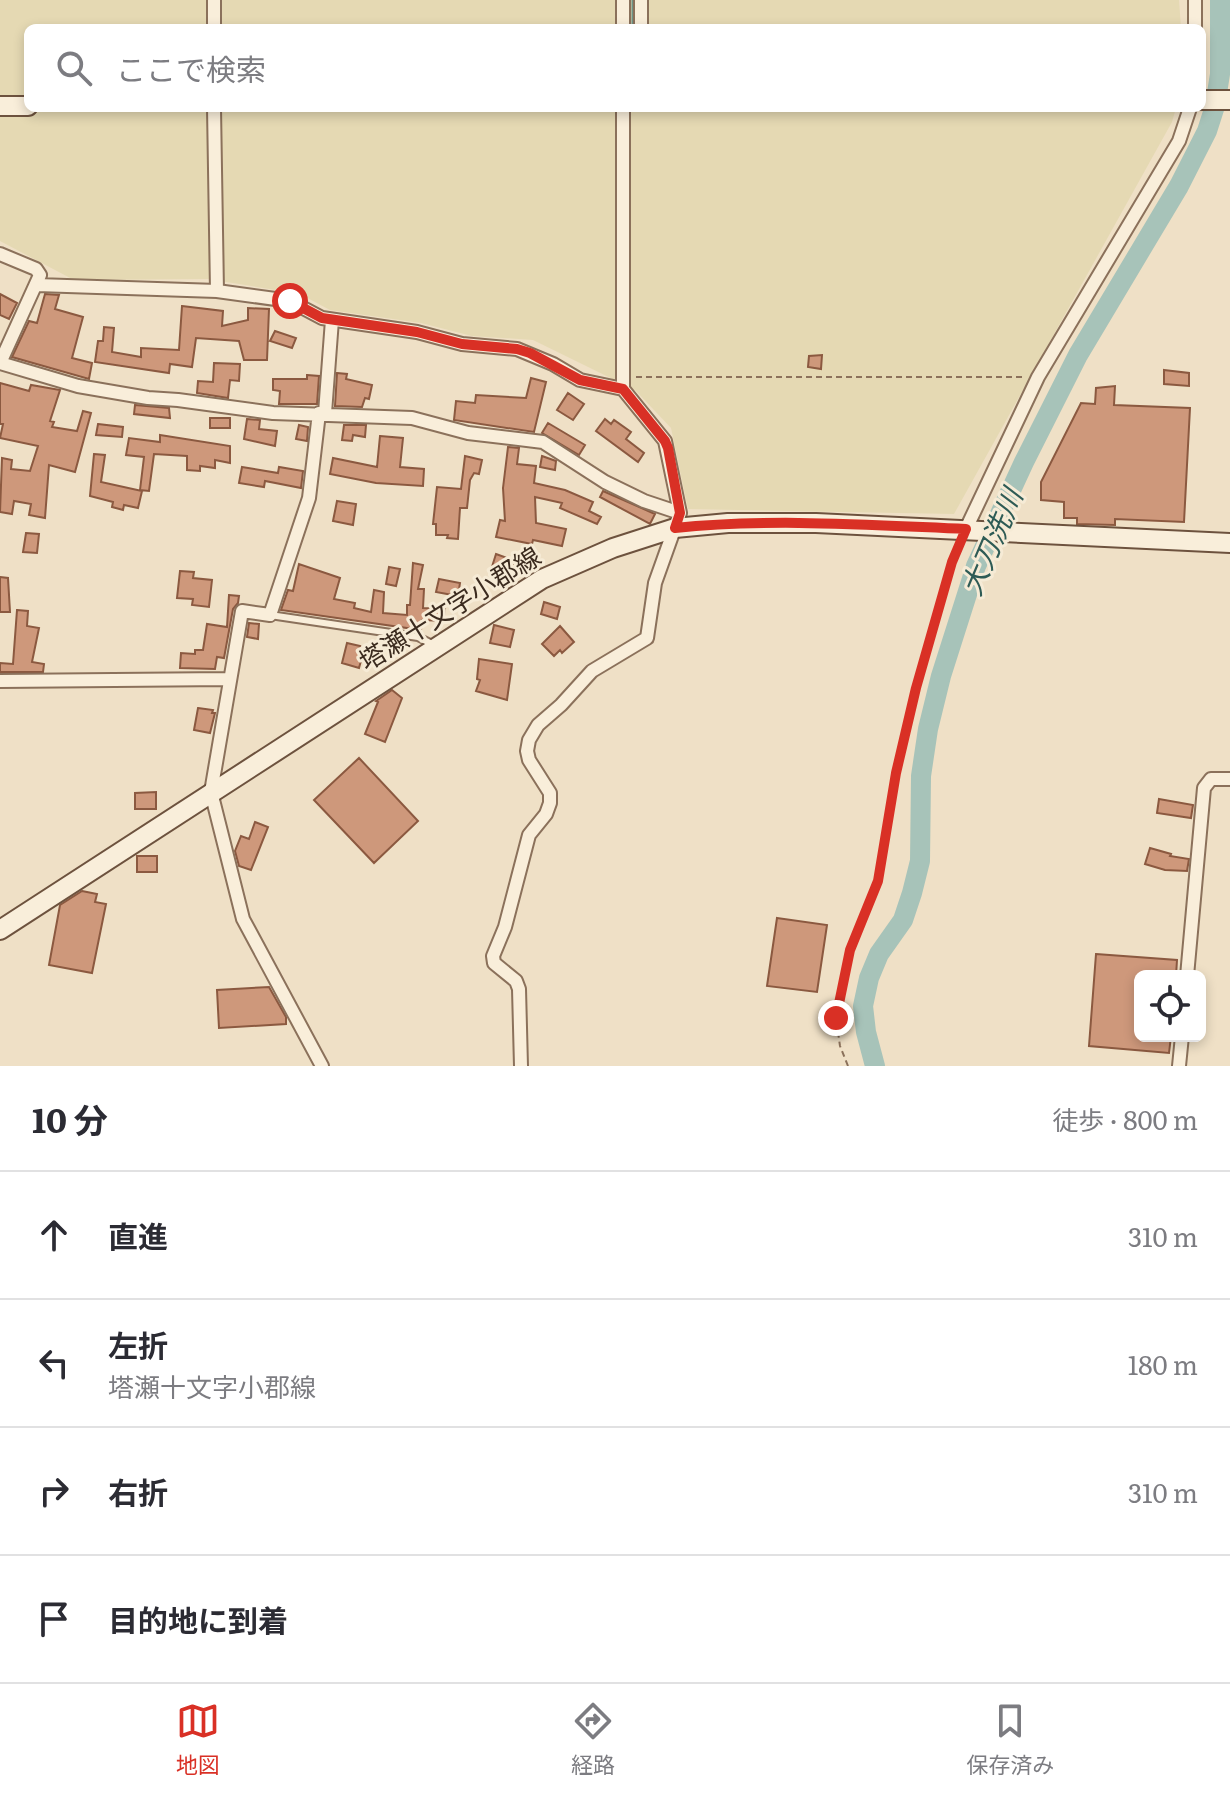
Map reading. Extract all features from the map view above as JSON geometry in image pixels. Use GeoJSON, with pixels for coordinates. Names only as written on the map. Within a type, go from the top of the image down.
{"type":"FeatureCollection","features":[{"type":"Feature","properties":{"kind":"main road"},"geometry":{"type":"LineString","coordinates":[[1206,100],[1230,100]]}},
{"type":"Feature","properties":{"kind":"main road"},"geometry":{"type":"LineString","coordinates":[[0,106],[24,106]]}},
{"type":"Feature","properties":{"kind":"main road","name":"塔瀬十文字小郡線"},"geometry":{"type":"LineString","coordinates":[[0,930],[542,579],[678,520],[1230,543]]}},
{"type":"Feature","properties":{"kind":"street"},"geometry":{"type":"LineString","coordinates":[[214,0],[214,24]]}},
{"type":"Feature","properties":{"kind":"street"},"geometry":{"type":"LineString","coordinates":[[623,0],[623,24]]}},
{"type":"Feature","properties":{"kind":"street"},"geometry":{"type":"LineString","coordinates":[[641,0],[641,24]]}},
{"type":"Feature","properties":{"kind":"street"},"geometry":{"type":"LineString","coordinates":[[1195,0],[1195,24]]}},
{"type":"Feature","properties":{"kind":"street"},"geometry":{"type":"LineString","coordinates":[[214,112],[217,291]]}},
{"type":"Feature","properties":{"kind":"street"},"geometry":{"type":"LineString","coordinates":[[521,1066],[519,989],[516,981],[494,963],[493,956],[505,927],[529,835],[546,814],[550,803],[550,793],[529,760],[529,740],[538,725],[592,671],[647,638],[655,583],[678,520],[665,441],[624,383],[623,112]]}},
{"type":"Feature","properties":{"kind":"street"},"geometry":{"type":"LineString","coordinates":[[970,530],[1038,377],[1179,141],[1189,112]]}},
{"type":"Feature","properties":{"kind":"street"},"geometry":{"type":"LineString","coordinates":[[0,254],[39,272],[37,285],[22,311],[12,341],[0,363],[78,386],[148,398],[273,413],[412,418],[468,433],[543,442],[605,482],[678,520]]}},
{"type":"Feature","properties":{"kind":"street"},"geometry":{"type":"LineString","coordinates":[[37,285],[217,291],[290,301],[322,318],[417,332],[462,344],[517,349],[553,364],[580,380],[624,383]]}},
{"type":"Feature","properties":{"kind":"street"},"geometry":{"type":"LineString","coordinates":[[322,1066],[243,919],[211,792],[242,611],[270,615],[309,498],[332,320]]}},
{"type":"Feature","properties":{"kind":"street"},"geometry":{"type":"LineString","coordinates":[[0,681],[228,679]]}},
{"type":"Feature","properties":{"kind":"street"},"geometry":{"type":"LineString","coordinates":[[1188,970],[1204,788],[1211,779],[1230,779]]}},
{"type":"Feature","properties":{"kind":"street"},"geometry":{"type":"LineString","coordinates":[[1179,1066],[1181,1042]]}},
{"type":"Feature","properties":{"kind":"lane"},"geometry":{"type":"LineString","coordinates":[[270,615],[418,637],[437,646]]}},
{"type":"Feature","properties":{"kind":"path"},"geometry":{"type":"LineString","coordinates":[[624,383],[1038,377]]}},
{"type":"Feature","properties":{"kind":"path"},"geometry":{"type":"LineString","coordinates":[[848,1066],[840,1046],[836,1018],[843,975],[878,881],[896,773],[916,688],[952,562],[970,530]]}},
{"type":"Feature","properties":{"kind":"shaded area"},"geometry":{"type":"Polygon","coordinates":[[[0,0],[1179,0],[1181,24],[24,24],[24,112],[1175,112],[954,514],[688,509],[671,428],[635,390],[533,340],[472,336],[421,323],[330,310],[300,294],[208,279],[74,280],[0,241],[0,0]]]}},
{"type":"Feature","properties":{"kind":"building"},"geometry":{"type":"Polygon","coordinates":[[[0,294],[17,303],[9,319],[0,315],[0,294]]]}},
{"type":"Feature","properties":{"kind":"building"},"geometry":{"type":"Polygon","coordinates":[[[45,294],[59,295],[55,309],[83,317],[72,358],[92,363],[89,379],[12,357],[29,321],[37,323],[45,294]]]}},
{"type":"Feature","properties":{"kind":"building"},"geometry":{"type":"Polygon","coordinates":[[[182,306],[223,311],[222,326],[248,320],[248,308],[269,309],[267,360],[244,360],[239,341],[196,338],[192,367],[170,364],[169,373],[95,362],[98,341],[103,341],[104,327],[114,328],[112,352],[141,357],[141,348],[179,350],[182,306]]]}},
{"type":"Feature","properties":{"kind":"building"},"geometry":{"type":"Polygon","coordinates":[[[275,331],[296,338],[292,348],[270,341],[275,331]]]}},
{"type":"Feature","properties":{"kind":"building"},"geometry":{"type":"Polygon","coordinates":[[[822,355],[821,369],[808,367],[809,356],[822,355]]]}},
{"type":"Feature","properties":{"kind":"building"},"geometry":{"type":"Polygon","coordinates":[[[214,363],[240,364],[239,381],[230,380],[228,398],[197,393],[198,381],[213,382],[214,363]]]}},
{"type":"Feature","properties":{"kind":"building"},"geometry":{"type":"Polygon","coordinates":[[[1164,370],[1189,373],[1189,386],[1164,384],[1164,370]]]}},
{"type":"Feature","properties":{"kind":"building"},"geometry":{"type":"Polygon","coordinates":[[[337,373],[347,374],[346,379],[372,385],[369,399],[365,398],[362,407],[335,406],[337,373]]]}},
{"type":"Feature","properties":{"kind":"building"},"geometry":{"type":"Polygon","coordinates":[[[307,375],[319,376],[317,404],[279,404],[280,391],[273,390],[273,379],[307,379],[307,375]]]}},
{"type":"Feature","properties":{"kind":"building"},"geometry":{"type":"Polygon","coordinates":[[[531,378],[546,382],[534,432],[454,420],[456,401],[475,403],[476,395],[526,398],[531,378]]]}},
{"type":"Feature","properties":{"kind":"building"},"geometry":{"type":"Polygon","coordinates":[[[0,383],[29,391],[31,385],[60,390],[50,421],[54,422],[52,427],[77,431],[83,411],[91,413],[75,472],[49,465],[45,518],[29,515],[31,504],[14,501],[12,514],[0,512],[2,458],[12,460],[11,469],[30,471],[38,446],[0,438],[3,424],[0,424],[0,383]]]}},
{"type":"Feature","properties":{"kind":"building"},"geometry":{"type":"Polygon","coordinates":[[[1115,386],[1114,405],[1190,408],[1184,522],[1115,519],[1115,525],[1077,524],[1077,518],[1064,518],[1064,502],[1041,500],[1041,482],[1081,403],[1095,404],[1096,388],[1115,386]]]}},
{"type":"Feature","properties":{"kind":"building"},"geometry":{"type":"Polygon","coordinates":[[[568,393],[584,404],[573,420],[557,410],[568,393]]]}},
{"type":"Feature","properties":{"kind":"building"},"geometry":{"type":"Polygon","coordinates":[[[135,405],[169,408],[170,418],[134,414],[135,405]]]}},
{"type":"Feature","properties":{"kind":"building"},"geometry":{"type":"Polygon","coordinates":[[[210,418],[230,418],[230,428],[210,428],[210,418]]]}},
{"type":"Feature","properties":{"kind":"building"},"geometry":{"type":"Polygon","coordinates":[[[247,419],[260,420],[259,429],[277,431],[275,446],[244,439],[247,419]]]}},
{"type":"Feature","properties":{"kind":"building"},"geometry":{"type":"Polygon","coordinates":[[[605,419],[611,424],[614,420],[631,432],[626,439],[644,453],[638,462],[596,431],[605,419]]]}},
{"type":"Feature","properties":{"kind":"building"},"geometry":{"type":"Polygon","coordinates":[[[548,423],[585,445],[579,455],[542,433],[548,423]]]}},
{"type":"Feature","properties":{"kind":"building"},"geometry":{"type":"Polygon","coordinates":[[[98,424],[123,427],[122,437],[96,435],[98,424]]]}},
{"type":"Feature","properties":{"kind":"building"},"geometry":{"type":"Polygon","coordinates":[[[299,425],[308,427],[307,441],[296,439],[299,425]]]}},
{"type":"Feature","properties":{"kind":"building"},"geometry":{"type":"Polygon","coordinates":[[[344,425],[366,425],[365,437],[353,435],[352,441],[342,440],[344,425]]]}},
{"type":"Feature","properties":{"kind":"building"},"geometry":{"type":"Polygon","coordinates":[[[160,435],[230,446],[230,463],[215,460],[215,468],[200,466],[200,471],[187,470],[187,456],[154,454],[149,491],[140,490],[144,457],[126,455],[129,438],[160,442],[160,435]]]}},
{"type":"Feature","properties":{"kind":"building"},"geometry":{"type":"Polygon","coordinates":[[[380,436],[403,438],[400,467],[424,469],[423,486],[376,483],[330,474],[333,458],[377,467],[380,436]]]}},
{"type":"Feature","properties":{"kind":"building"},"geometry":{"type":"Polygon","coordinates":[[[508,447],[519,448],[517,464],[536,466],[534,483],[565,490],[593,502],[589,511],[601,517],[597,524],[560,508],[562,503],[535,497],[536,523],[566,529],[562,546],[496,537],[500,520],[505,521],[503,488],[508,447]]]}},
{"type":"Feature","properties":{"kind":"building"},"geometry":{"type":"Polygon","coordinates":[[[94,454],[105,455],[101,482],[142,491],[138,508],[124,505],[123,510],[112,507],[113,502],[90,496],[94,454]]]}},
{"type":"Feature","properties":{"kind":"building"},"geometry":{"type":"Polygon","coordinates":[[[465,456],[482,460],[479,474],[474,473],[470,480],[467,508],[460,508],[458,539],[436,535],[436,524],[433,524],[437,487],[461,489],[465,456]]]}},
{"type":"Feature","properties":{"kind":"building"},"geometry":{"type":"Polygon","coordinates":[[[542,456],[556,461],[555,470],[540,467],[542,456]]]}},
{"type":"Feature","properties":{"kind":"building"},"geometry":{"type":"Polygon","coordinates":[[[242,467],[278,473],[279,467],[303,471],[301,488],[265,481],[264,487],[239,483],[242,467]]]}},
{"type":"Feature","properties":{"kind":"building"},"geometry":{"type":"Polygon","coordinates":[[[603,491],[655,514],[650,524],[600,497],[603,491]]]}},
{"type":"Feature","properties":{"kind":"building"},"geometry":{"type":"Polygon","coordinates":[[[337,501],[356,504],[353,525],[333,521],[337,501]]]}},
{"type":"Feature","properties":{"kind":"building"},"geometry":{"type":"Polygon","coordinates":[[[26,533],[39,534],[37,553],[23,552],[26,533]]]}},
{"type":"Feature","properties":{"kind":"building"},"geometry":{"type":"Polygon","coordinates":[[[496,554],[510,559],[509,563],[513,564],[508,579],[490,573],[496,554]]]}},
{"type":"Feature","properties":{"kind":"building"},"geometry":{"type":"Polygon","coordinates":[[[413,563],[423,565],[418,589],[424,589],[423,608],[445,609],[444,621],[422,620],[421,630],[281,610],[288,590],[293,591],[299,564],[340,578],[334,599],[355,603],[354,608],[371,612],[374,590],[384,592],[383,613],[407,615],[413,563]]]}},
{"type":"Feature","properties":{"kind":"building"},"geometry":{"type":"Polygon","coordinates":[[[389,567],[400,569],[396,586],[386,584],[389,567]]]}},
{"type":"Feature","properties":{"kind":"building"},"geometry":{"type":"Polygon","coordinates":[[[180,571],[194,572],[193,578],[212,580],[209,607],[192,605],[193,599],[177,598],[180,571]]]}},
{"type":"Feature","properties":{"kind":"building"},"geometry":{"type":"Polygon","coordinates":[[[0,577],[8,578],[10,612],[0,612],[0,577]]]}},
{"type":"Feature","properties":{"kind":"building"},"geometry":{"type":"Polygon","coordinates":[[[439,579],[460,583],[458,596],[436,592],[439,579]]]}},
{"type":"Feature","properties":{"kind":"building"},"geometry":{"type":"Polygon","coordinates":[[[229,595],[239,596],[233,609],[224,658],[217,657],[215,669],[180,668],[181,653],[195,654],[195,650],[203,650],[207,624],[227,627],[229,595]]]}},
{"type":"Feature","properties":{"kind":"building"},"geometry":{"type":"Polygon","coordinates":[[[544,602],[560,607],[557,619],[541,614],[544,602]]]}},
{"type":"Feature","properties":{"kind":"building"},"geometry":{"type":"Polygon","coordinates":[[[17,610],[28,611],[27,626],[39,628],[32,662],[44,664],[43,672],[0,672],[0,663],[13,664],[17,610]]]}},
{"type":"Feature","properties":{"kind":"building"},"geometry":{"type":"Polygon","coordinates":[[[249,623],[259,624],[258,639],[247,637],[249,623]]]}},
{"type":"Feature","properties":{"kind":"building"},"geometry":{"type":"Polygon","coordinates":[[[494,625],[514,630],[510,647],[490,643],[494,625]]]}},
{"type":"Feature","properties":{"kind":"building"},"geometry":{"type":"Polygon","coordinates":[[[560,626],[574,642],[554,656],[542,644],[560,626]]]}},
{"type":"Feature","properties":{"kind":"building"},"geometry":{"type":"Polygon","coordinates":[[[347,643],[364,650],[359,668],[342,663],[347,643]]]}},
{"type":"Feature","properties":{"kind":"building"},"geometry":{"type":"Polygon","coordinates":[[[479,659],[512,664],[507,700],[476,691],[480,680],[477,679],[479,659]]]}},
{"type":"Feature","properties":{"kind":"building"},"geometry":{"type":"Polygon","coordinates":[[[392,690],[402,698],[385,742],[365,734],[376,701],[392,690]]]}},
{"type":"Feature","properties":{"kind":"building"},"geometry":{"type":"Polygon","coordinates":[[[198,708],[215,713],[210,733],[194,730],[198,708]]]}},
{"type":"Feature","properties":{"kind":"building"},"geometry":{"type":"Polygon","coordinates":[[[359,758],[418,821],[374,863],[314,800],[359,758]]]}},
{"type":"Feature","properties":{"kind":"building"},"geometry":{"type":"Polygon","coordinates":[[[156,792],[156,809],[135,809],[135,793],[156,792]]]}},
{"type":"Feature","properties":{"kind":"building"},"geometry":{"type":"Polygon","coordinates":[[[1159,799],[1193,805],[1191,818],[1157,813],[1159,799]]]}},
{"type":"Feature","properties":{"kind":"building"},"geometry":{"type":"Polygon","coordinates":[[[255,822],[268,827],[251,870],[239,866],[235,851],[241,836],[249,839],[255,822]]]}},
{"type":"Feature","properties":{"kind":"building"},"geometry":{"type":"Polygon","coordinates":[[[1150,848],[1189,859],[1187,871],[1165,870],[1145,864],[1150,848]]]}},
{"type":"Feature","properties":{"kind":"building"},"geometry":{"type":"Polygon","coordinates":[[[137,856],[157,856],[157,872],[137,872],[137,856]]]}},
{"type":"Feature","properties":{"kind":"building"},"geometry":{"type":"Polygon","coordinates":[[[82,891],[97,894],[95,902],[106,904],[92,973],[49,965],[60,905],[82,891]]]}},
{"type":"Feature","properties":{"kind":"building"},"geometry":{"type":"Polygon","coordinates":[[[777,918],[827,925],[817,992],[767,986],[777,918]]]}},
{"type":"Feature","properties":{"kind":"building"},"geometry":{"type":"Polygon","coordinates":[[[1096,954],[1177,960],[1176,970],[1134,970],[1134,1042],[1170,1042],[1169,1053],[1089,1046],[1096,954]]]}},
{"type":"Feature","properties":{"kind":"building"},"geometry":{"type":"Polygon","coordinates":[[[269,987],[286,1017],[286,1024],[219,1028],[217,990],[269,987]]]}},
{"type":"Feature","properties":{"kind":"waterway"},"geometry":{"type":"LineString","coordinates":[[633,0],[633,24]]}},
{"type":"Feature","properties":{"kind":"waterway","name":"大刀洗川"},"geometry":{"type":"LineString","coordinates":[[875,1066],[863,1006],[869,978],[879,954],[903,920],[912,893],[920,861],[921,776],[928,729],[941,676],[976,566],[1078,355],[1179,186],[1207,131],[1220,74],[1220,0]]}},
{"type":"Feature","properties":{"kind":"route"},"geometry":{"type":"LineString","coordinates":[[290,301],[322,318],[417,332],[480,347],[517,349],[553,364],[580,380],[623,389],[668,448],[680,513],[675,528],[728,523],[816,523],[966,529],[952,562],[916,688],[896,773],[878,881],[850,950],[836,1018]]}}]}
